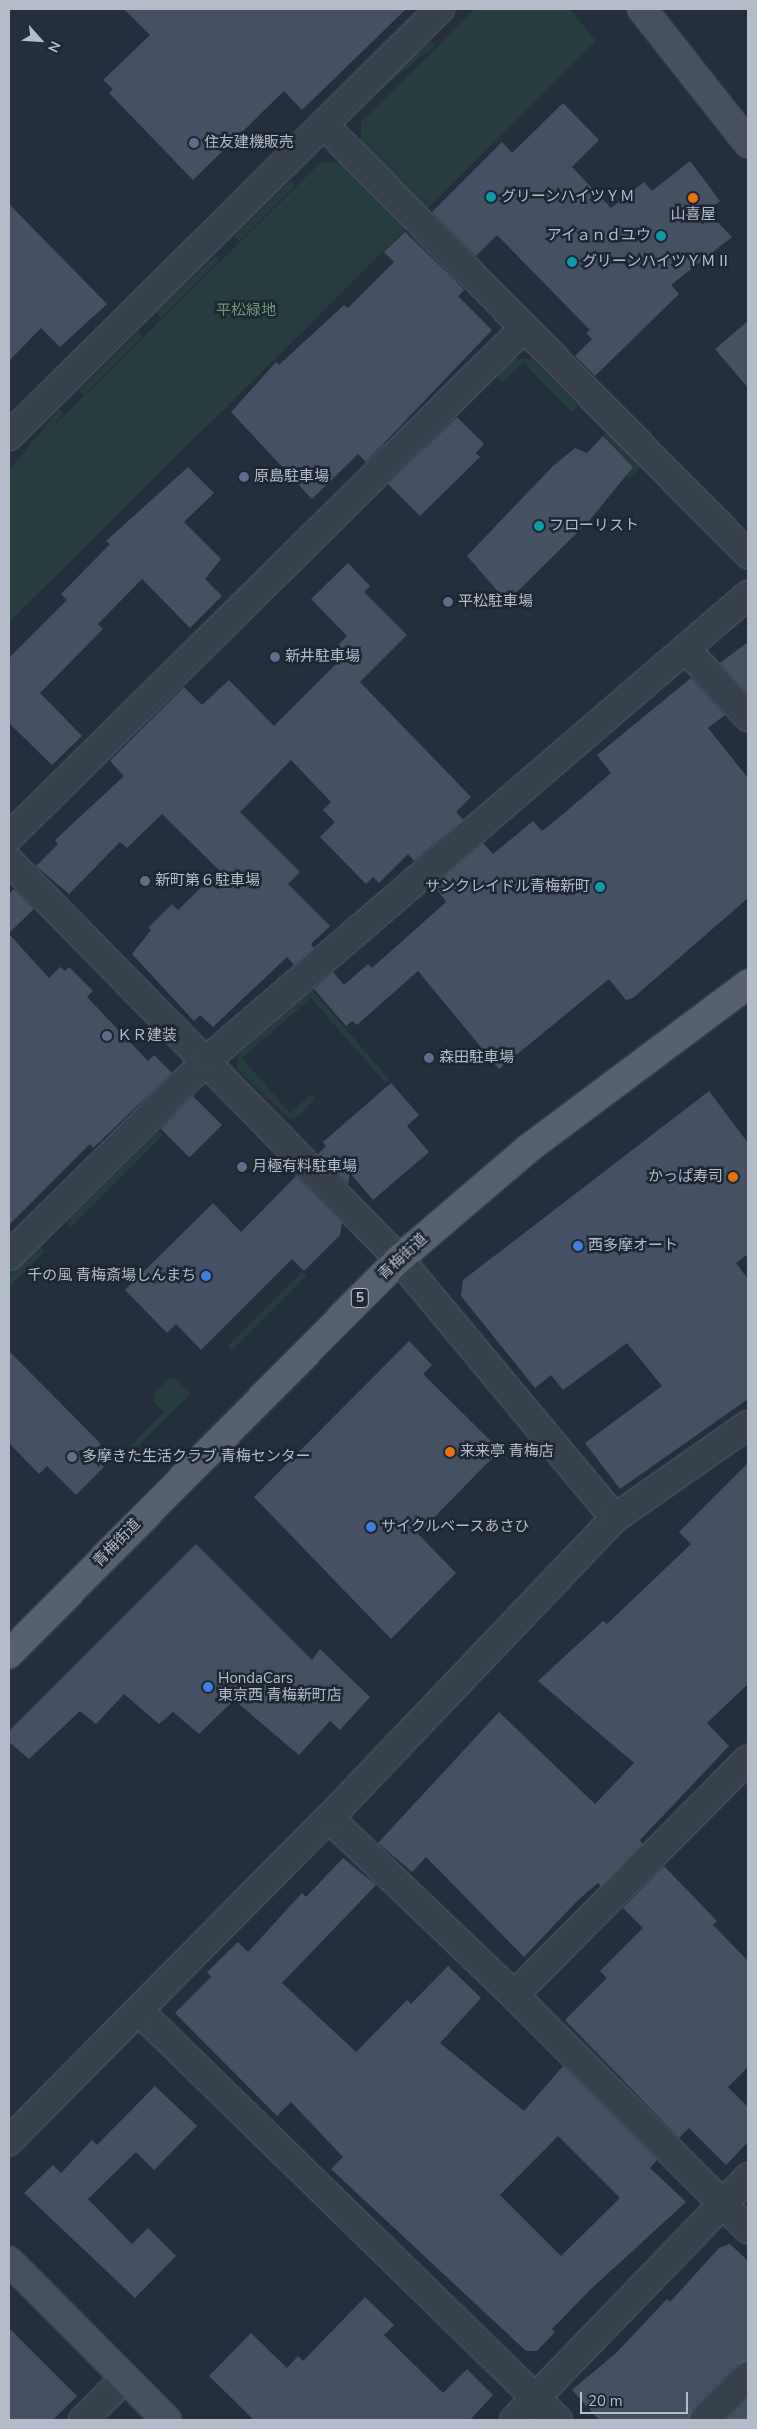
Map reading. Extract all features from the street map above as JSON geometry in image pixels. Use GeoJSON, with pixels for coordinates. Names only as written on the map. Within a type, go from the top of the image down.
{"type":"FeatureCollection","features":[{"type":"Feature","properties":{"kind":"main road","name":"青梅街道"},"geometry":{"type":"LineString","coordinates":[[9,1654],[399,1259],[529,1148],[748,984]]}},
{"type":"Feature","properties":{"kind":"street"},"geometry":{"type":"LineString","coordinates":[[9,436],[440,9]]}},
{"type":"Feature","properties":{"kind":"street"},"geometry":{"type":"LineString","coordinates":[[642,9],[748,143]]}},
{"type":"Feature","properties":{"kind":"street"},"geometry":{"type":"LineString","coordinates":[[324,124],[748,554]]}},
{"type":"Feature","properties":{"kind":"street"},"geometry":{"type":"LineString","coordinates":[[9,837],[524,328]]}},
{"type":"Feature","properties":{"kind":"street"},"geometry":{"type":"LineString","coordinates":[[9,1256],[207,1060],[748,595]]}},
{"type":"Feature","properties":{"kind":"street"},"geometry":{"type":"LineString","coordinates":[[686,649],[748,717]]}},
{"type":"Feature","properties":{"kind":"street"},"geometry":{"type":"LineString","coordinates":[[9,861],[207,1060],[399,1259],[615,1518]]}},
{"type":"Feature","properties":{"kind":"street"},"geometry":{"type":"LineString","coordinates":[[9,2141],[329,1818],[615,1518],[748,1425]]}},
{"type":"Feature","properties":{"kind":"street"},"geometry":{"type":"LineString","coordinates":[[514,1995],[748,1759]]}},
{"type":"Feature","properties":{"kind":"street"},"geometry":{"type":"LineString","coordinates":[[329,1818],[514,1995],[748,2229]]}},
{"type":"Feature","properties":{"kind":"street"},"geometry":{"type":"LineString","coordinates":[[139,2011],[534,2399],[558,2420]]}},
{"type":"Feature","properties":{"kind":"street"},"geometry":{"type":"LineString","coordinates":[[514,2420],[748,2178]]}},
{"type":"Feature","properties":{"kind":"street"},"geometry":{"type":"LineString","coordinates":[[9,2261],[168,2420]]}},
{"type":"Feature","properties":{"kind":"street"},"geometry":{"type":"LineString","coordinates":[[704,2420],[748,2376]]}},
{"type":"Feature","properties":{"kind":"street"},"geometry":{"type":"LineString","coordinates":[[83,2420],[125,2378]]}},
{"type":"Feature","properties":{"kind":"green space"},"geometry":{"type":"Polygon","coordinates":[[[475,9],[570,9],[596,41],[427,209],[361,141],[361,122],[475,9]]]}},
{"type":"Feature","properties":{"kind":"green space"},"geometry":{"type":"Polygon","coordinates":[[[431,41],[435,46],[370,98],[366,93],[431,41]]]}},
{"type":"Feature","properties":{"kind":"green space","name":"平松緑地"},"geometry":{"type":"Polygon","coordinates":[[[339,162],[406,229],[9,622],[9,470],[320,163],[339,162]]]}},
{"type":"Feature","properties":{"kind":"green space"},"geometry":{"type":"Polygon","coordinates":[[[291,181],[295,185],[239,241],[234,236],[291,181]]]}},
{"type":"Feature","properties":{"kind":"green space"},"geometry":{"type":"Polygon","coordinates":[[[215,256],[219,260],[161,318],[156,313],[215,256]]]}},
{"type":"Feature","properties":{"kind":"green space"},"geometry":{"type":"Polygon","coordinates":[[[138,332],[142,336],[84,395],[79,391],[138,332]]]}},
{"type":"Feature","properties":{"kind":"green space"},"geometry":{"type":"Polygon","coordinates":[[[514,359],[532,359],[579,405],[572,412],[524,363],[502,382],[496,377],[514,359]]]}},
{"type":"Feature","properties":{"kind":"green space"},"geometry":{"type":"Polygon","coordinates":[[[59,409],[64,413],[19,468],[14,464],[59,409]]]}},
{"type":"Feature","properties":{"kind":"green space"},"geometry":{"type":"Polygon","coordinates":[[[606,432],[641,466],[629,479],[626,475],[634,467],[603,435],[606,432]]]}},
{"type":"Feature","properties":{"kind":"green space"},"geometry":{"type":"Polygon","coordinates":[[[312,990],[390,1080],[386,1084],[311,998],[242,1058],[290,1113],[311,1094],[315,1099],[298,1117],[289,1119],[237,1069],[238,1054],[312,990]]]}},
{"type":"Feature","properties":{"kind":"green space"},"geometry":{"type":"Polygon","coordinates":[[[158,1130],[163,1135],[71,1227],[66,1222],[158,1130]]]}},
{"type":"Feature","properties":{"kind":"green space"},"geometry":{"type":"Polygon","coordinates":[[[40,1245],[45,1251],[9,1287],[9,1276],[40,1245]]]}},
{"type":"Feature","properties":{"kind":"green space"},"geometry":{"type":"Polygon","coordinates":[[[302,1272],[306,1276],[232,1350],[228,1346],[302,1272]]]}},
{"type":"Feature","properties":{"kind":"green space"},"geometry":{"type":"Polygon","coordinates":[[[169,1378],[175,1378],[190,1394],[126,1459],[122,1454],[164,1412],[153,1400],[154,1393],[169,1378]]]}},
{"type":"Feature","properties":{"kind":"building"},"geometry":{"type":"Polygon","coordinates":[[[124,9],[406,9],[302,110],[284,91],[193,180],[109,93],[113,89],[103,80],[150,35],[124,9]]]}},
{"type":"Feature","properties":{"kind":"building"},"geometry":{"type":"Polygon","coordinates":[[[563,103],[599,140],[572,167],[611,208],[644,182],[652,191],[690,161],[720,201],[707,211],[732,237],[671,285],[679,294],[595,376],[575,356],[592,339],[586,333],[590,330],[497,235],[476,256],[432,212],[502,142],[512,153],[563,103]]]}},
{"type":"Feature","properties":{"kind":"building"},"geometry":{"type":"Polygon","coordinates":[[[9,204],[107,304],[60,347],[41,328],[9,361],[9,204]]]}},
{"type":"Feature","properties":{"kind":"building"},"geometry":{"type":"Polygon","coordinates":[[[405,232],[464,290],[458,296],[492,330],[366,462],[358,454],[312,499],[231,412],[276,362],[279,365],[344,305],[348,308],[394,262],[384,252],[405,232]]]}},
{"type":"Feature","properties":{"kind":"building"},"geometry":{"type":"Polygon","coordinates":[[[748,321],[748,388],[715,349],[748,321]]]}},
{"type":"Feature","properties":{"kind":"building"},"geometry":{"type":"Polygon","coordinates":[[[457,417],[484,444],[476,453],[480,457],[420,516],[388,484],[457,417]]]}},
{"type":"Feature","properties":{"kind":"building","name":"フローリスト"},"geometry":{"type":"Polygon","coordinates":[[[603,436],[633,467],[589,521],[519,590],[508,598],[501,595],[467,556],[553,466],[575,448],[587,453],[603,436]]]}},
{"type":"Feature","properties":{"kind":"building"},"geometry":{"type":"Polygon","coordinates":[[[188,467],[214,493],[184,522],[221,559],[205,579],[222,596],[190,628],[142,579],[98,624],[103,629],[40,693],[82,736],[52,765],[9,723],[9,658],[67,600],[61,594],[110,544],[106,541],[188,467]]]}},
{"type":"Feature","properties":{"kind":"building"},"geometry":{"type":"Polygon","coordinates":[[[348,563],[370,586],[364,592],[407,635],[360,682],[471,797],[456,812],[463,820],[414,861],[408,854],[379,883],[373,877],[366,884],[320,837],[335,822],[323,810],[331,802],[291,760],[240,812],[300,872],[288,884],[330,926],[311,944],[314,948],[294,965],[287,957],[213,1027],[200,1015],[194,1021],[132,954],[151,930],[148,928],[172,904],[178,910],[219,870],[162,814],[127,848],[120,842],[69,894],[36,866],[58,844],[55,840],[124,776],[110,761],[184,687],[202,705],[229,680],[274,726],[344,656],[336,647],[347,636],[311,599],[348,563]]]}},
{"type":"Feature","properties":{"kind":"building"},"geometry":{"type":"Polygon","coordinates":[[[748,642],[748,694],[720,663],[748,642]]]}},
{"type":"Feature","properties":{"kind":"building"},"geometry":{"type":"Polygon","coordinates":[[[691,678],[725,715],[708,728],[748,778],[748,898],[633,998],[626,1000],[609,979],[499,1069],[418,971],[357,1025],[352,1021],[346,1026],[314,989],[333,972],[344,985],[368,964],[372,968],[446,902],[434,885],[483,843],[493,854],[533,821],[542,831],[563,814],[611,773],[597,755],[691,678]]]}},
{"type":"Feature","properties":{"kind":"building"},"geometry":{"type":"Polygon","coordinates":[[[14,889],[34,909],[9,933],[9,894],[14,889]]]}},
{"type":"Feature","properties":{"kind":"building"},"geometry":{"type":"Polygon","coordinates":[[[9,934],[49,978],[60,967],[65,971],[69,967],[93,991],[87,997],[148,1061],[154,1055],[172,1073],[93,1148],[90,1144],[9,1225],[9,934]]]}},
{"type":"Feature","properties":{"kind":"building"},"geometry":{"type":"Polygon","coordinates":[[[391,1083],[419,1115],[407,1126],[429,1152],[373,1200],[350,1173],[348,1184],[318,1154],[326,1146],[323,1142],[391,1083]]]}},
{"type":"Feature","properties":{"kind":"building"},"geometry":{"type":"Polygon","coordinates":[[[709,1091],[748,1143],[748,1254],[736,1263],[748,1279],[748,1399],[620,1489],[585,1443],[662,1386],[627,1343],[563,1390],[551,1375],[535,1388],[461,1296],[463,1280],[709,1091]]]}},
{"type":"Feature","properties":{"kind":"building"},"geometry":{"type":"Polygon","coordinates":[[[193,1096],[222,1125],[189,1158],[160,1129],[193,1096]]]}},
{"type":"Feature","properties":{"kind":"building"},"geometry":{"type":"Polygon","coordinates":[[[296,1176],[342,1223],[340,1235],[304,1271],[292,1259],[201,1350],[176,1324],[167,1333],[125,1290],[213,1203],[241,1232],[296,1176]]]}},
{"type":"Feature","properties":{"kind":"building"},"geometry":{"type":"Polygon","coordinates":[[[409,1341],[432,1365],[423,1374],[500,1450],[418,1534],[456,1573],[391,1639],[254,1497],[409,1341]]]}},
{"type":"Feature","properties":{"kind":"building"},"geometry":{"type":"Polygon","coordinates":[[[9,1351],[101,1444],[91,1454],[104,1467],[76,1495],[47,1466],[39,1474],[9,1443],[9,1351]]]}},
{"type":"Feature","properties":{"kind":"building"},"geometry":{"type":"Polygon","coordinates":[[[748,1463],[748,1684],[707,1723],[729,1746],[640,1840],[642,1844],[601,1886],[598,1883],[578,1900],[524,1957],[426,1857],[412,1872],[378,1843],[499,1712],[595,1804],[634,1763],[538,1681],[603,1621],[607,1624],[691,1544],[679,1532],[748,1463]]]}},
{"type":"Feature","properties":{"kind":"building"},"geometry":{"type":"Polygon","coordinates":[[[196,1544],[312,1660],[320,1649],[370,1697],[340,1730],[330,1721],[299,1755],[234,1700],[199,1734],[173,1712],[159,1724],[124,1694],[96,1724],[80,1711],[29,1759],[9,1742],[9,1731],[196,1544]]]}},
{"type":"Feature","properties":{"kind":"building"},"geometry":{"type":"Polygon","coordinates":[[[343,1858],[376,1885],[282,1983],[356,2052],[407,2000],[411,2004],[448,1966],[481,1998],[440,2043],[524,2111],[563,2066],[657,2160],[650,2168],[686,2202],[591,2289],[552,2329],[555,2332],[537,2351],[526,2351],[331,2169],[343,2157],[291,2102],[277,2116],[175,2013],[211,1977],[207,1972],[238,1942],[248,1952],[302,1893],[306,1897],[343,1858]],[[558,2136],[500,2195],[561,2256],[620,2198],[558,2136]]]}},
{"type":"Feature","properties":{"kind":"building"},"geometry":{"type":"Polygon","coordinates":[[[664,1866],[717,1921],[713,1925],[748,1961],[748,2067],[728,2087],[748,2107],[748,2142],[726,2165],[689,2128],[679,2138],[565,2020],[607,1978],[600,1971],[643,1928],[623,1908],[664,1866]]]}},
{"type":"Feature","properties":{"kind":"building"},"geometry":{"type":"Polygon","coordinates":[[[155,2086],[197,2126],[154,2170],[136,2152],[88,2199],[132,2244],[148,2228],[176,2256],[135,2298],[24,2193],[53,2165],[61,2173],[92,2140],[97,2145],[155,2086]]]}},
{"type":"Feature","properties":{"kind":"building"},"geometry":{"type":"Polygon","coordinates":[[[730,2244],[748,2261],[748,2361],[737,2365],[693,2409],[689,2420],[599,2420],[572,2390],[616,2353],[667,2299],[670,2302],[719,2248],[730,2244]]]}},
{"type":"Feature","properties":{"kind":"building"},"geometry":{"type":"Polygon","coordinates":[[[365,2297],[394,2325],[384,2335],[443,2393],[467,2369],[493,2395],[470,2420],[254,2420],[209,2376],[251,2333],[287,2368],[298,2356],[303,2361],[365,2297]]]}},
{"type":"Feature","properties":{"kind":"building"},"geometry":{"type":"Polygon","coordinates":[[[9,2328],[77,2396],[53,2420],[9,2420],[9,2328]]]}},
{"type":"Feature","properties":{"kind":"building"},"geometry":{"type":"Polygon","coordinates":[[[748,2398],[748,2420],[726,2420],[748,2398]]]}},
{"type":"Feature","properties":{"kind":"place","name":"住友建機販売"},"geometry":{"type":"Point","coordinates":[194,143]}},
{"type":"Feature","properties":{"kind":"place","name":"グリーンハイツＹＭ"},"geometry":{"type":"Point","coordinates":[491,197]}},
{"type":"Feature","properties":{"kind":"place","name":"山喜屋"},"geometry":{"type":"Point","coordinates":[693,198]}},
{"type":"Feature","properties":{"kind":"place","name":"アイａｎｄユウ"},"geometry":{"type":"Point","coordinates":[661,236]}},
{"type":"Feature","properties":{"kind":"place","name":"グリーンハイツＹＭⅡ"},"geometry":{"type":"Point","coordinates":[572,262]}},
{"type":"Feature","properties":{"kind":"place","name":"原島駐車場"},"geometry":{"type":"Point","coordinates":[244,477]}},
{"type":"Feature","properties":{"kind":"place","name":"フローリスト"},"geometry":{"type":"Point","coordinates":[539,526]}},
{"type":"Feature","properties":{"kind":"place","name":"平松駐車場"},"geometry":{"type":"Point","coordinates":[448,602]}},
{"type":"Feature","properties":{"kind":"place","name":"新井駐車場"},"geometry":{"type":"Point","coordinates":[275,657]}},
{"type":"Feature","properties":{"kind":"place","name":"新町第６駐車場"},"geometry":{"type":"Point","coordinates":[145,881]}},
{"type":"Feature","properties":{"kind":"place","name":"サンクレイドル青梅新町"},"geometry":{"type":"Point","coordinates":[600,887]}},
{"type":"Feature","properties":{"kind":"place","name":"ＫＲ建装"},"geometry":{"type":"Point","coordinates":[107,1036]}},
{"type":"Feature","properties":{"kind":"place","name":"森田駐車場"},"geometry":{"type":"Point","coordinates":[429,1058]}},
{"type":"Feature","properties":{"kind":"place","name":"月極有料駐車場"},"geometry":{"type":"Point","coordinates":[242,1167]}},
{"type":"Feature","properties":{"kind":"place","name":"かっぱ寿司"},"geometry":{"type":"Point","coordinates":[733,1177]}},
{"type":"Feature","properties":{"kind":"place","name":"西多摩オート"},"geometry":{"type":"Point","coordinates":[578,1246]}},
{"type":"Feature","properties":{"kind":"place","name":"千の風 青梅斎場しんまち"},"geometry":{"type":"Point","coordinates":[206,1276]}},
{"type":"Feature","properties":{"kind":"place","name":"来来亭 青梅店"},"geometry":{"type":"Point","coordinates":[450,1452]}},
{"type":"Feature","properties":{"kind":"place","name":"多摩きた生活クラブ 青梅センター"},"geometry":{"type":"Point","coordinates":[72,1457]}},
{"type":"Feature","properties":{"kind":"place","name":"サイクルベースあさひ"},"geometry":{"type":"Point","coordinates":[371,1527]}},
{"type":"Feature","properties":{"kind":"place","name":"HondaCars 東京西 青梅新町店"},"geometry":{"type":"Point","coordinates":[208,1687]}}]}
